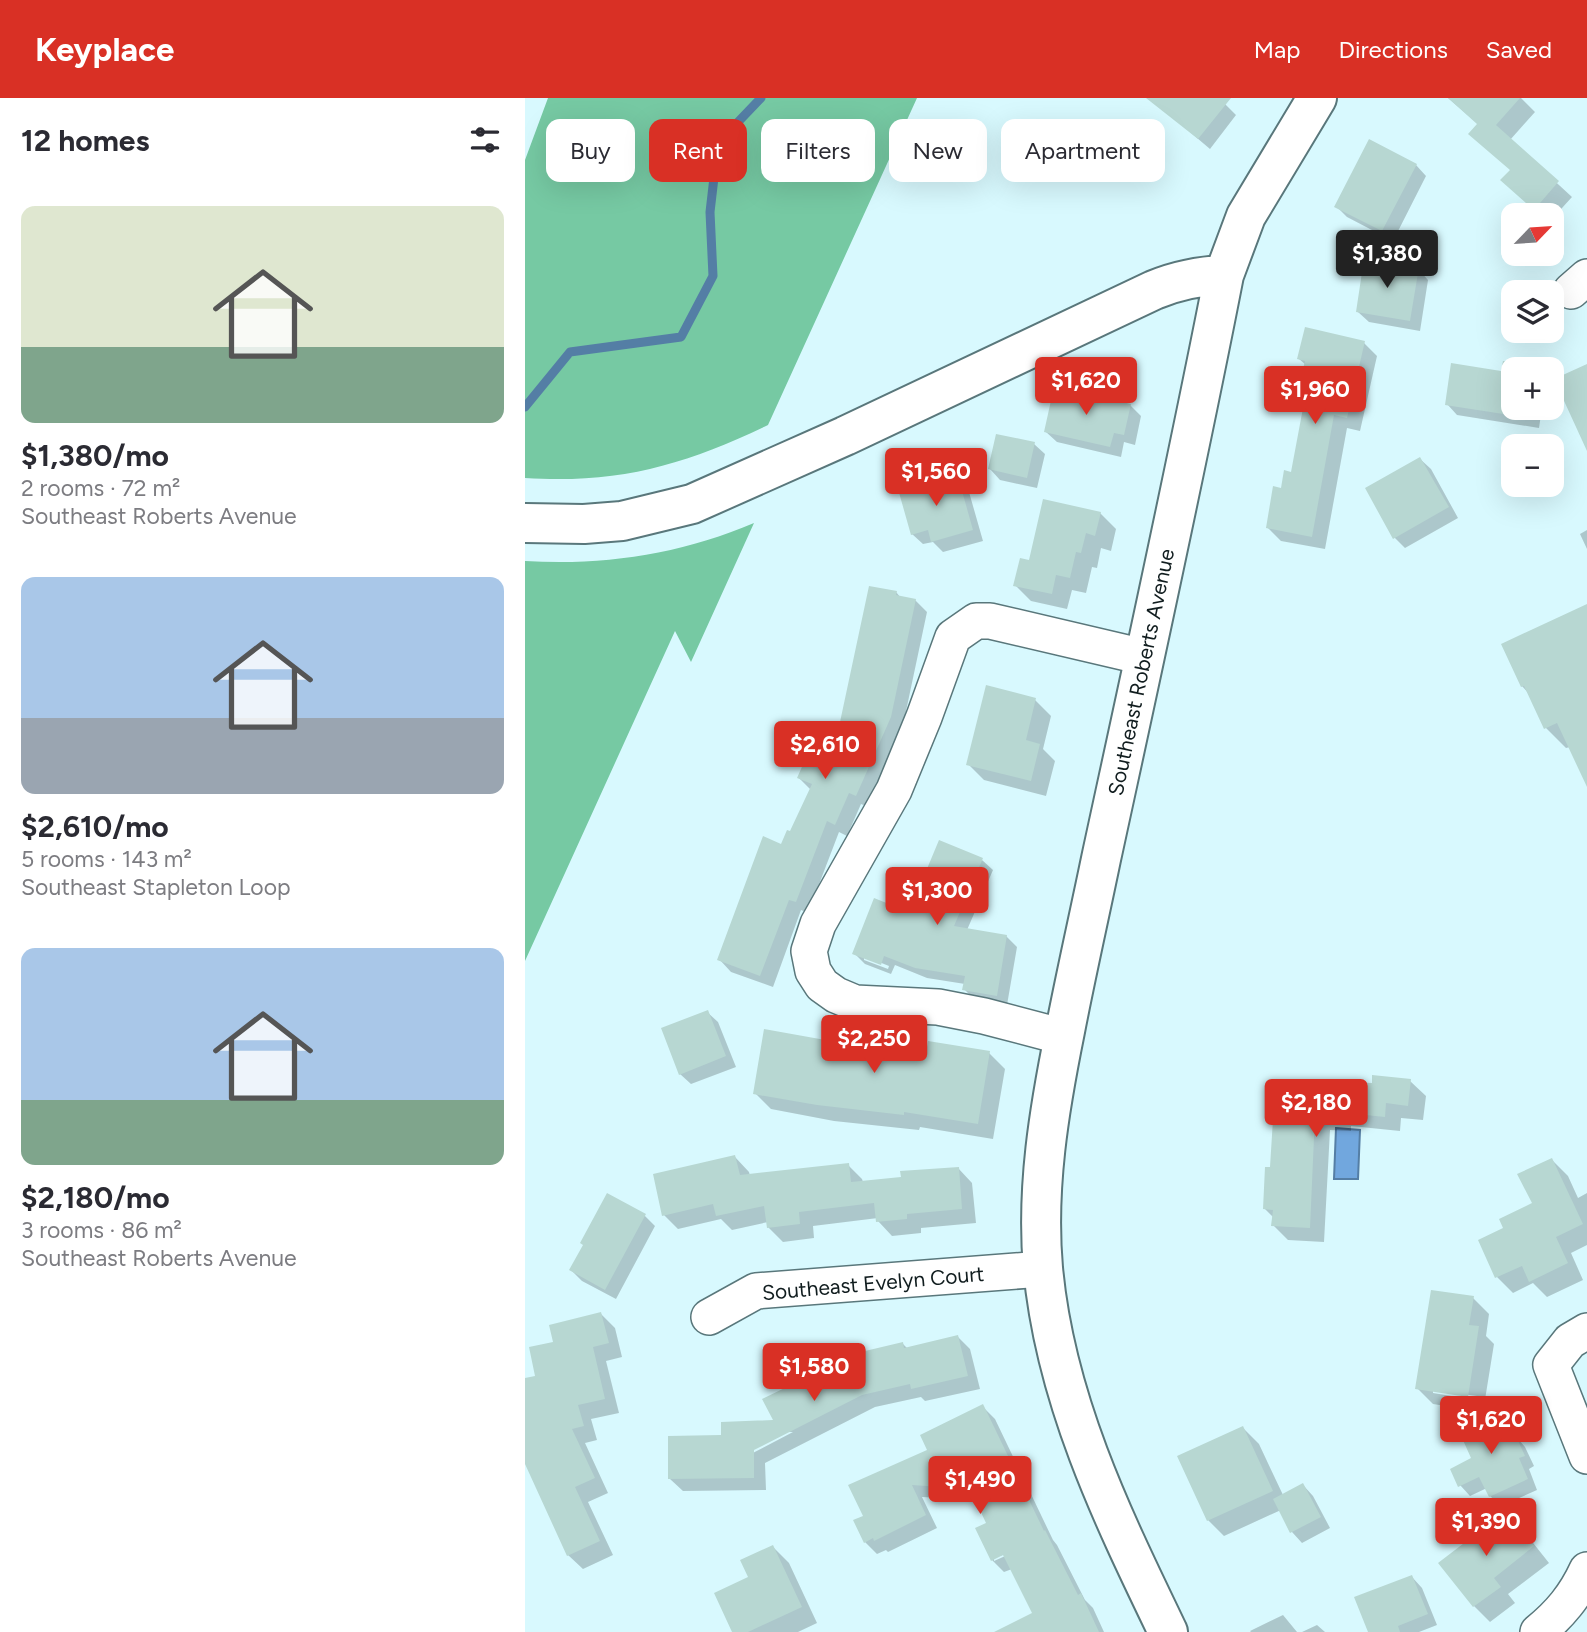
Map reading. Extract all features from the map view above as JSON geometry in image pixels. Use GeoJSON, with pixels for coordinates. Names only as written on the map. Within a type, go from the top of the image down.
{"type":"FeatureCollection","features":[{"type":"Feature","properties":{"kind":"street","name":"Southeast Roberts Avenue"},"geometry":{"type":"LineString","coordinates":[[1168,1632],[1125,1544],[1076,1424],[1053,1333],[1043,1269],[1042,1181],[1045,1144],[1064,1037],[1224,275],[1246,216],[1317,98]]}},
{"type":"Feature","properties":{"kind":"street"},"geometry":{"type":"LineString","coordinates":[[534,523],[584,524],[622,521],[692,504],[832,442],[1154,290],[1178,280],[1224,275]]}},
{"type":"Feature","properties":{"kind":"street"},"geometry":{"type":"LineString","coordinates":[[1064,1037],[938,1007],[855,1003],[822,985],[813,971],[809,951],[818,924],[894,790],[953,637],[976,621],[990,621],[1144,657]]}},
{"type":"Feature","properties":{"kind":"street","name":"Southeast Evelyn Court"},"geometry":{"type":"LineString","coordinates":[[709,1317],[756,1291],[1043,1269]]}},
{"type":"Feature","properties":{"kind":"street"},"geometry":{"type":"LineString","coordinates":[[1587,1331],[1570,1341],[1551,1365],[1587,1456]]}},
{"type":"Feature","properties":{"kind":"street"},"geometry":{"type":"LineString","coordinates":[[1538,1632],[1556,1617],[1575,1594],[1587,1570]]}},
{"type":"Feature","properties":{"kind":"green space"},"geometry":{"type":"Polygon","coordinates":[[[548,98],[917,98],[907,119],[889,119],[889,159],[768,425],[679,461],[621,474],[591,478],[525,478],[525,160],[548,98]]]}},
{"type":"Feature","properties":{"kind":"green space"},"geometry":{"type":"Polygon","coordinates":[[[754,523],[691,662],[675,631],[525,961],[525,561],[584,562],[642,555],[699,543],[754,523]]]}},
{"type":"Feature","properties":{"kind":"water"},"geometry":{"type":"Polygon","coordinates":[[[1336,1128],[1360,1130],[1358,1179],[1334,1179],[1336,1128]]]}},
{"type":"Feature","properties":{"kind":"building"},"geometry":{"type":"Polygon","coordinates":[[[1146,98],[1231,98],[1198,139],[1146,98]]]}},
{"type":"Feature","properties":{"kind":"building"},"geometry":{"type":"Polygon","coordinates":[[[1448,98],[1520,98],[1496,125],[1559,181],[1540,203],[1526,203],[1500,180],[1510,170],[1468,134],[1477,124],[1448,98]]]}},
{"type":"Feature","properties":{"kind":"building"},"geometry":{"type":"Polygon","coordinates":[[[1369,139],[1417,164],[1382,231],[1334,207],[1369,139]]]}},
{"type":"Feature","properties":{"kind":"building"},"geometry":{"type":"Polygon","coordinates":[[[1364,259],[1419,267],[1410,321],[1356,312],[1364,259]]]}},
{"type":"Feature","properties":{"kind":"building"},"geometry":{"type":"Polygon","coordinates":[[[1305,327],[1365,341],[1347,418],[1334,415],[1312,537],[1266,528],[1273,486],[1281,488],[1284,470],[1291,472],[1303,408],[1294,406],[1305,361],[1297,359],[1305,327]]]}},
{"type":"Feature","properties":{"kind":"building"},"geometry":{"type":"Polygon","coordinates":[[[1451,363],[1501,371],[1501,414],[1445,405],[1451,363]]]}},
{"type":"Feature","properties":{"kind":"building"},"geometry":{"type":"Polygon","coordinates":[[[1587,364],[1587,451],[1564,401],[1564,374],[1587,364]]]}},
{"type":"Feature","properties":{"kind":"building"},"geometry":{"type":"Polygon","coordinates":[[[1054,387],[1131,404],[1124,435],[1114,433],[1110,447],[1044,432],[1054,387]]]}},
{"type":"Feature","properties":{"kind":"building"},"geometry":{"type":"Polygon","coordinates":[[[996,434],[1035,442],[1027,478],[988,469],[996,434]]]}},
{"type":"Feature","properties":{"kind":"building"},"geometry":{"type":"Polygon","coordinates":[[[1420,457],[1449,507],[1393,539],[1365,488],[1420,457]]]}},
{"type":"Feature","properties":{"kind":"building"},"geometry":{"type":"Polygon","coordinates":[[[957,473],[973,530],[931,542],[928,530],[911,535],[898,489],[957,473]]]}},
{"type":"Feature","properties":{"kind":"building"},"geometry":{"type":"Polygon","coordinates":[[[1043,499],[1101,512],[1095,536],[1086,533],[1081,553],[1076,552],[1070,578],[1056,575],[1052,594],[1013,586],[1020,558],[1029,560],[1043,499]]]}},
{"type":"Feature","properties":{"kind":"building"},"geometry":{"type":"Polygon","coordinates":[[[869,586],[897,591],[896,595],[916,599],[891,717],[856,796],[849,793],[835,825],[827,821],[796,902],[789,900],[760,976],[717,960],[763,836],[781,844],[787,830],[790,831],[812,784],[797,778],[809,751],[824,757],[840,722],[869,586]]]}},
{"type":"Feature","properties":{"kind":"building"},"geometry":{"type":"Polygon","coordinates":[[[1587,604],[1587,787],[1557,723],[1544,729],[1501,644],[1587,604]]]}},
{"type":"Feature","properties":{"kind":"building"},"geometry":{"type":"Polygon","coordinates":[[[986,685],[1036,698],[1026,740],[1040,744],[1031,781],[966,765],[986,685]]]}},
{"type":"Feature","properties":{"kind":"building"},"geometry":{"type":"Polygon","coordinates":[[[939,840],[983,858],[954,926],[1007,935],[997,996],[962,990],[965,976],[915,968],[884,956],[881,965],[852,954],[874,898],[909,912],[939,840]]]}},
{"type":"Feature","properties":{"kind":"building"},"geometry":{"type":"Polygon","coordinates":[[[708,1010],[726,1056],[679,1075],[661,1028],[708,1010]]]}},
{"type":"Feature","properties":{"kind":"building"},"geometry":{"type":"Polygon","coordinates":[[[764,1029],[842,1043],[843,1031],[871,1034],[870,1040],[927,1047],[928,1041],[990,1051],[978,1124],[904,1112],[904,1115],[817,1105],[753,1094],[764,1029]]]}},
{"type":"Feature","properties":{"kind":"building"},"geometry":{"type":"Polygon","coordinates":[[[1372,1075],[1411,1079],[1408,1106],[1386,1103],[1385,1117],[1336,1112],[1336,1116],[1315,1115],[1310,1228],[1271,1226],[1273,1210],[1263,1209],[1265,1167],[1270,1167],[1273,1119],[1277,1120],[1278,1106],[1297,1106],[1298,1080],[1372,1083],[1372,1075]]]}},
{"type":"Feature","properties":{"kind":"building"},"geometry":{"type":"Polygon","coordinates":[[[735,1155],[740,1175],[849,1163],[851,1182],[901,1177],[900,1171],[959,1167],[962,1209],[907,1214],[907,1219],[876,1222],[874,1203],[799,1212],[800,1224],[767,1228],[764,1206],[716,1216],[713,1204],[662,1216],[653,1174],[735,1155]]]}},
{"type":"Feature","properties":{"kind":"building"},"geometry":{"type":"Polygon","coordinates":[[[1552,1158],[1583,1224],[1556,1237],[1568,1263],[1529,1282],[1522,1266],[1495,1278],[1478,1240],[1503,1228],[1499,1219],[1532,1203],[1517,1174],[1552,1158]]]}},
{"type":"Feature","properties":{"kind":"building"},"geometry":{"type":"Polygon","coordinates":[[[607,1193],[646,1214],[605,1290],[569,1270],[607,1193]]]}},
{"type":"Feature","properties":{"kind":"building"},"geometry":{"type":"Polygon","coordinates":[[[1431,1290],[1474,1296],[1469,1325],[1479,1326],[1468,1397],[1415,1389],[1431,1290]]]}},
{"type":"Feature","properties":{"kind":"building"},"geometry":{"type":"Polygon","coordinates":[[[601,1312],[609,1343],[593,1347],[605,1399],[578,1405],[584,1426],[572,1429],[595,1478],[575,1487],[600,1541],[567,1556],[525,1464],[525,1378],[535,1376],[529,1347],[553,1342],[549,1325],[601,1312]]]}},
{"type":"Feature","properties":{"kind":"building"},"geometry":{"type":"Polygon","coordinates":[[[958,1335],[968,1376],[911,1389],[910,1384],[862,1395],[754,1450],[754,1478],[668,1479],[668,1436],[721,1435],[721,1422],[773,1420],[762,1399],[793,1384],[788,1374],[837,1350],[844,1356],[903,1342],[904,1348],[958,1335]]]}},
{"type":"Feature","properties":{"kind":"building"},"geometry":{"type":"Polygon","coordinates":[[[983,1404],[1044,1531],[1078,1595],[1081,1593],[1099,1632],[994,1632],[1032,1613],[1003,1555],[991,1561],[975,1528],[986,1523],[970,1489],[912,1485],[926,1515],[874,1541],[873,1538],[864,1543],[853,1520],[863,1516],[848,1485],[927,1450],[920,1435],[983,1404]]]}},
{"type":"Feature","properties":{"kind":"building"},"geometry":{"type":"Polygon","coordinates":[[[1498,1411],[1510,1437],[1515,1434],[1525,1456],[1519,1458],[1528,1479],[1489,1497],[1479,1477],[1458,1487],[1450,1469],[1471,1458],[1458,1429],[1498,1411]]]}},
{"type":"Feature","properties":{"kind":"building"},"geometry":{"type":"Polygon","coordinates":[[[1243,1426],[1273,1491],[1207,1521],[1177,1456],[1243,1426]]]}},
{"type":"Feature","properties":{"kind":"building"},"geometry":{"type":"Polygon","coordinates":[[[1303,1483],[1321,1517],[1290,1533],[1273,1499],[1303,1483]]]}},
{"type":"Feature","properties":{"kind":"building"},"geometry":{"type":"Polygon","coordinates":[[[1506,1511],[1534,1546],[1494,1578],[1501,1587],[1473,1607],[1438,1563],[1506,1511]]]}},
{"type":"Feature","properties":{"kind":"building"},"geometry":{"type":"Polygon","coordinates":[[[773,1545],[802,1607],[748,1632],[732,1632],[714,1593],[748,1577],[740,1560],[773,1545]]]}},
{"type":"Feature","properties":{"kind":"building"},"geometry":{"type":"Polygon","coordinates":[[[1412,1575],[1428,1614],[1398,1626],[1400,1632],[1368,1632],[1354,1597],[1412,1575]]]}},
{"type":"Feature","properties":{"kind":"waterway"},"geometry":{"type":"LineString","coordinates":[[525,407],[570,352],[681,337],[713,276],[710,212],[718,143],[761,98]]}}]}
